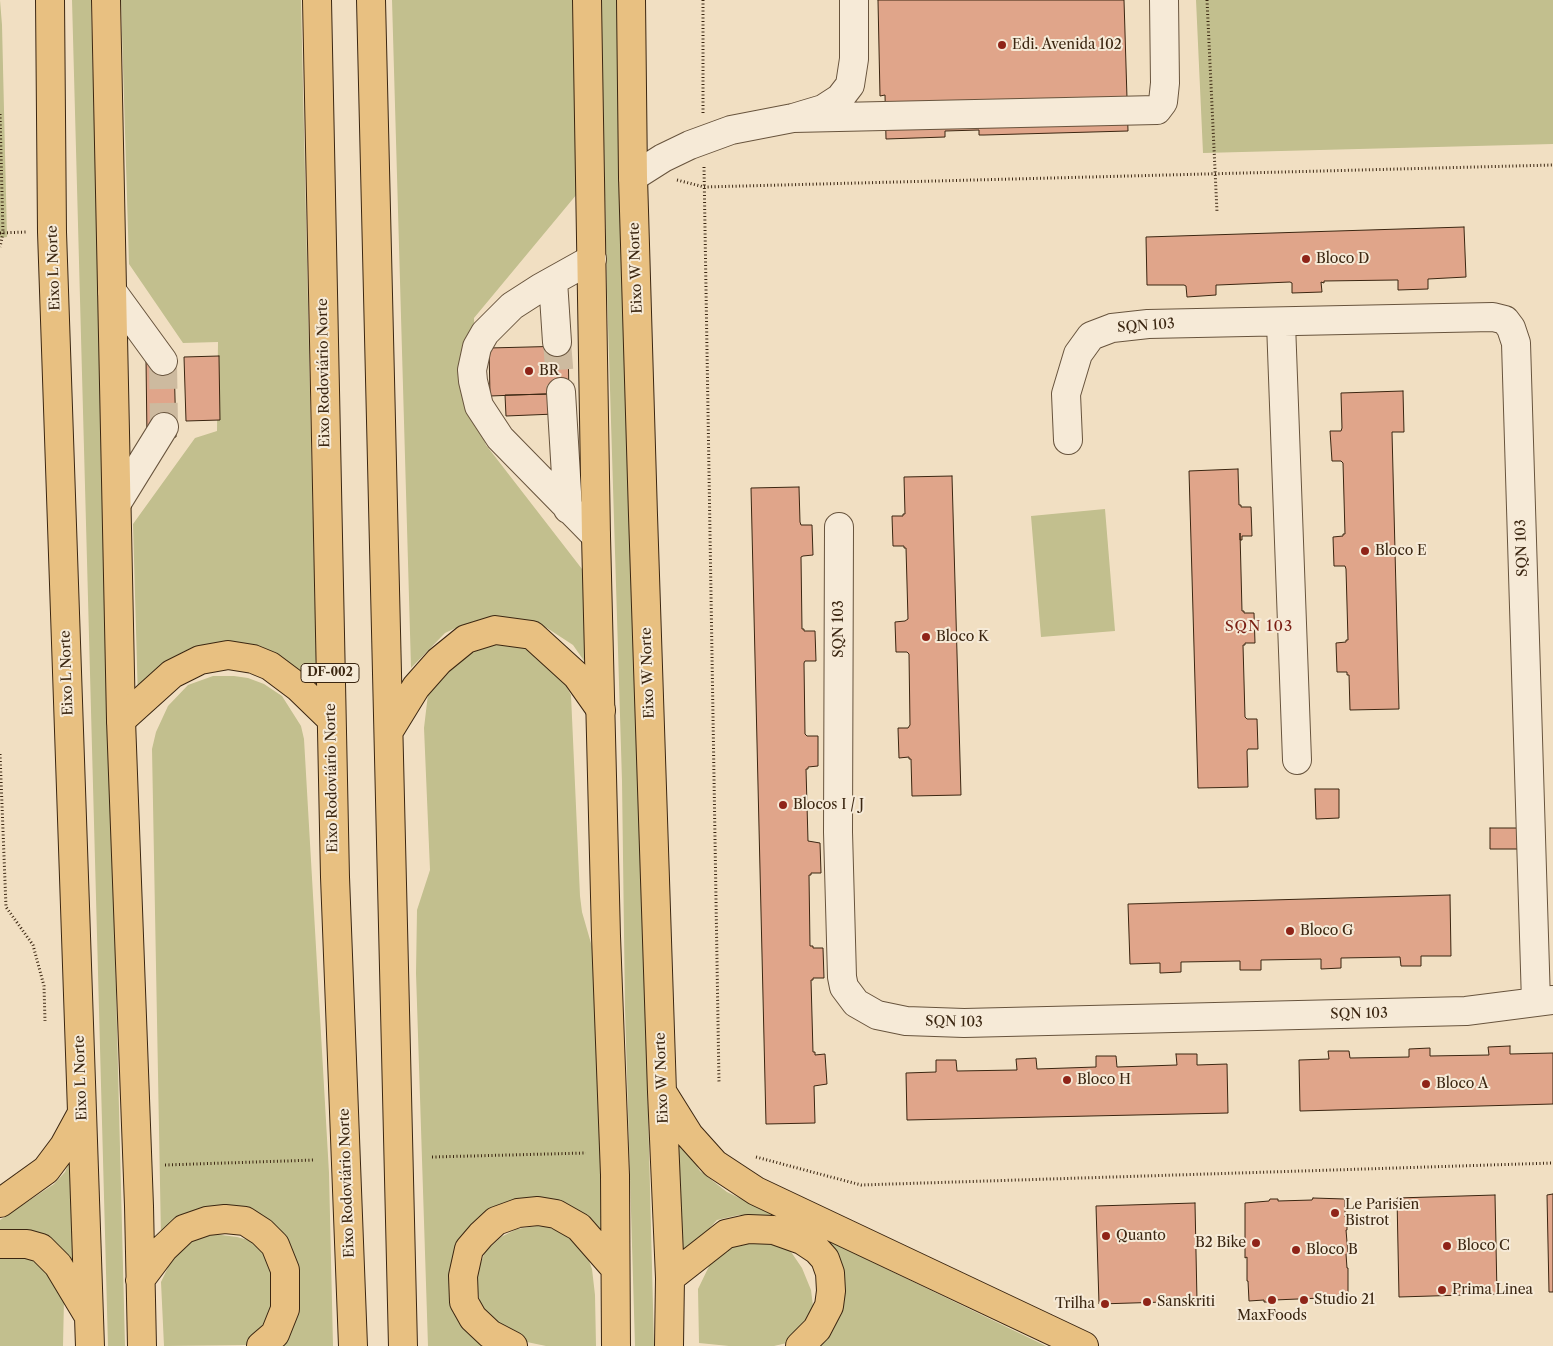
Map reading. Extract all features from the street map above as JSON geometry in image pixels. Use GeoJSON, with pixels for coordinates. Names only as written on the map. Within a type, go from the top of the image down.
{"type":"FeatureCollection","features":[{"type":"Feature","properties":{"kind":"main road","name":"Eixo L Norte"},"geometry":{"type":"LineString","coordinates":[[50,0],[52,232],[90,1346]]}},
{"type":"Feature","properties":{"kind":"main road"},"geometry":{"type":"LineString","coordinates":[[106,0],[122,720],[142,1346]]}},
{"type":"Feature","properties":{"kind":"main road","name":"Eixo Rodoviário Norte"},"geometry":{"type":"LineString","coordinates":[[317,0],[335,877],[353,1346]]}},
{"type":"Feature","properties":{"kind":"main road"},"geometry":{"type":"LineString","coordinates":[[371,0],[403,1346]]}},
{"type":"Feature","properties":{"kind":"main road"},"geometry":{"type":"LineString","coordinates":[[587,0],[596,536],[606,936],[615,1175],[614,1267],[616,1346]]}},
{"type":"Feature","properties":{"kind":"main road","name":"Eixo W Norte"},"geometry":{"type":"LineString","coordinates":[[631,0],[638,175],[662,1092],[670,1278],[669,1346]]}},
{"type":"Feature","properties":{"kind":"main road"},"geometry":{"type":"LineString","coordinates":[[389,731],[416,687],[438,661],[466,639],[495,630],[532,635],[577,676],[601,710]]}},
{"type":"Feature","properties":{"kind":"main road"},"geometry":{"type":"LineString","coordinates":[[122,720],[172,674],[200,660],[228,654],[253,659],[270,666],[298,687],[331,719]]}},
{"type":"Feature","properties":{"kind":"main road"},"geometry":{"type":"LineString","coordinates":[[662,1092],[689,1135],[715,1164],[756,1191],[1084,1346]]}},
{"type":"Feature","properties":{"kind":"main road"},"geometry":{"type":"LineString","coordinates":[[0,1203],[46,1170],[64,1146],[83,1112]]}},
{"type":"Feature","properties":{"kind":"main road"},"geometry":{"type":"LineString","coordinates":[[514,1346],[490,1334],[473,1318],[464,1302],[463,1276],[468,1249],[496,1221],[518,1213],[538,1211],[556,1214],[579,1227],[614,1267]]}},
{"type":"Feature","properties":{"kind":"main road"},"geometry":{"type":"LineString","coordinates":[[140,1280],[164,1248],[184,1229],[207,1221],[225,1219],[245,1221],[262,1232],[275,1245],[285,1270],[284,1308],[275,1334],[261,1346]]}},
{"type":"Feature","properties":{"kind":"main road"},"geometry":{"type":"LineString","coordinates":[[670,1278],[726,1234],[748,1229],[774,1230],[802,1240],[825,1258],[830,1273],[831,1291],[829,1306],[817,1328],[800,1346]]}},
{"type":"Feature","properties":{"kind":"main road"},"geometry":{"type":"LineString","coordinates":[[0,1244],[27,1244],[41,1248],[58,1265],[90,1318]]}},
{"type":"Feature","properties":{"kind":"street"},"geometry":{"type":"LineString","coordinates":[[638,175],[663,158],[731,130],[793,118],[823,109],[840,98],[850,85],[854,59],[854,0]]}},
{"type":"Feature","properties":{"kind":"street"},"geometry":{"type":"LineString","coordinates":[[793,118],[1157,110],[1163,102],[1165,83],[1164,0]]}},
{"type":"Feature","properties":{"kind":"street"},"geometry":{"type":"LineString","coordinates":[[592,259],[512,306],[484,333],[477,347],[472,370],[479,406],[500,438],[596,536]]}},
{"type":"Feature","properties":{"kind":"street"},"geometry":{"type":"LineString","coordinates":[[552,281],[557,342]]}},
{"type":"Feature","properties":{"kind":"street"},"geometry":{"type":"LineString","coordinates":[[112,291],[163,361]]}},
{"type":"Feature","properties":{"kind":"street","name":"SQN 103"},"geometry":{"type":"LineString","coordinates":[[839,526],[838,832],[842,978],[844,987],[856,1002],[877,1014],[906,1022],[964,1023],[1466,1011],[1545,1001],[1516,343],[1511,328],[1505,320],[1493,317],[1281,323],[1148,324],[1112,328],[1091,336],[1078,354],[1066,394],[1068,440]]}},
{"type":"Feature","properties":{"kind":"street"},"geometry":{"type":"LineString","coordinates":[[1281,323],[1297,760]]}},
{"type":"Feature","properties":{"kind":"street"},"geometry":{"type":"LineString","coordinates":[[560,392],[568,509]]}},
{"type":"Feature","properties":{"kind":"street"},"geometry":{"type":"LineString","coordinates":[[117,502],[164,428]]}},
{"type":"Feature","properties":{"kind":"path"},"geometry":{"type":"LineString","coordinates":[[703,0],[704,187],[719,1083]]}},
{"type":"Feature","properties":{"kind":"path"},"geometry":{"type":"LineString","coordinates":[[1207,0],[1217,212]]}},
{"type":"Feature","properties":{"kind":"path"},"geometry":{"type":"LineString","coordinates":[[0,114],[3,233],[0,247]]}},
{"type":"Feature","properties":{"kind":"path"},"geometry":{"type":"LineString","coordinates":[[638,175],[704,187],[1553,165]]}},
{"type":"Feature","properties":{"kind":"path"},"geometry":{"type":"LineString","coordinates":[[0,754],[6,907],[33,945],[44,986],[45,1021]]}},
{"type":"Feature","properties":{"kind":"path"},"geometry":{"type":"LineString","coordinates":[[432,1157],[586,1153]]}},
{"type":"Feature","properties":{"kind":"path"},"geometry":{"type":"LineString","coordinates":[[749,1156],[861,1186],[1553,1163]]}},
{"type":"Feature","properties":{"kind":"path"},"geometry":{"type":"LineString","coordinates":[[165,1165],[315,1160]]}},
{"type":"Feature","properties":{"kind":"shaded area"},"geometry":{"type":"Polygon","coordinates":[[[0,0],[7,237],[0,238],[0,0]]]}},
{"type":"Feature","properties":{"kind":"shaded area"},"geometry":{"type":"Polygon","coordinates":[[[72,0],[91,0],[125,1346],[108,1346],[72,0]]]}},
{"type":"Feature","properties":{"kind":"shaded area"},"geometry":{"type":"Polygon","coordinates":[[[121,0],[301,0],[317,697],[251,651],[138,701],[133,524],[195,438],[217,431],[218,342],[183,343],[129,264],[121,0]]]}},
{"type":"Feature","properties":{"kind":"shaded area"},"geometry":{"type":"Polygon","coordinates":[[[392,0],[578,0],[577,194],[474,318],[476,419],[486,445],[582,569],[589,668],[573,645],[547,628],[530,621],[475,622],[460,626],[445,633],[411,668],[392,0]]]}},
{"type":"Feature","properties":{"kind":"shaded area"},"geometry":{"type":"Polygon","coordinates":[[[601,0],[620,0],[654,1346],[635,1346],[601,0]]]}},
{"type":"Feature","properties":{"kind":"shaded area"},"geometry":{"type":"Polygon","coordinates":[[[1196,0],[1553,0],[1553,144],[1203,153],[1196,0]]]}},
{"type":"Feature","properties":{"kind":"shaded area"},"geometry":{"type":"Polygon","coordinates":[[[1105,509],[1115,631],[1041,637],[1031,516],[1105,509]]]}},
{"type":"Feature","properties":{"kind":"shaded area"},"geometry":{"type":"Polygon","coordinates":[[[495,645],[510,645],[530,650],[558,671],[571,695],[580,896],[582,912],[597,964],[602,1241],[545,1207],[464,1251],[487,1346],[428,1346],[416,973],[417,910],[430,870],[424,728],[428,694],[446,669],[474,649],[495,645]]]}},
{"type":"Feature","properties":{"kind":"shaded area"},"geometry":{"type":"Polygon","coordinates":[[[213,676],[248,678],[264,684],[282,696],[301,726],[304,739],[329,1173],[333,1346],[280,1346],[294,1324],[300,1288],[298,1276],[261,1225],[161,1238],[152,749],[156,732],[168,706],[188,685],[213,676]]]}},
{"type":"Feature","properties":{"kind":"shaded area"},"geometry":{"type":"Polygon","coordinates":[[[677,1136],[700,1171],[727,1192],[1046,1346],[806,1346],[837,1286],[759,1217],[739,1215],[717,1220],[694,1245],[681,1263],[677,1136]]]}},
{"type":"Feature","properties":{"kind":"shaded area"},"geometry":{"type":"Polygon","coordinates":[[[73,1154],[76,1278],[0,1235],[0,1220],[54,1184],[65,1172],[73,1154]]]}},
{"type":"Feature","properties":{"kind":"shaded area"},"geometry":{"type":"Polygon","coordinates":[[[537,1226],[548,1227],[571,1237],[588,1258],[592,1269],[595,1295],[596,1346],[546,1346],[522,1341],[503,1333],[481,1306],[476,1284],[478,1270],[485,1252],[501,1237],[517,1229],[537,1226]]]}},
{"type":"Feature","properties":{"kind":"shaded area"},"geometry":{"type":"Polygon","coordinates":[[[214,1234],[252,1241],[264,1251],[280,1291],[259,1337],[247,1345],[164,1346],[161,1282],[172,1259],[187,1244],[214,1234]]]}},
{"type":"Feature","properties":{"kind":"shaded area"},"geometry":{"type":"Polygon","coordinates":[[[752,1237],[787,1246],[802,1268],[811,1290],[812,1319],[803,1332],[787,1343],[774,1346],[729,1346],[699,1343],[698,1289],[714,1256],[733,1243],[752,1237]]]}},
{"type":"Feature","properties":{"kind":"shaded area"},"geometry":{"type":"Polygon","coordinates":[[[0,1250],[44,1262],[64,1299],[63,1346],[0,1346],[0,1250]]]}},
{"type":"Feature","properties":{"kind":"building","name":"Edi. Avenida 102"},"geometry":{"type":"Polygon","coordinates":[[[878,0],[1124,0],[1128,131],[979,135],[979,130],[945,131],[945,137],[886,139],[885,95],[880,96],[878,0]]]}},
{"type":"Feature","properties":{"kind":"building","name":"Bloco D"},"geometry":{"type":"Polygon","coordinates":[[[1464,227],[1466,277],[1428,279],[1428,289],[1398,290],[1398,280],[1324,281],[1324,283],[1321,282],[1322,292],[1292,293],[1292,283],[1290,282],[1216,285],[1216,295],[1187,297],[1186,286],[1184,285],[1147,285],[1146,237],[1464,227]]]}},
{"type":"Feature","properties":{"kind":"building","name":"BR"},"geometry":{"type":"Polygon","coordinates":[[[568,346],[569,393],[490,396],[489,348],[568,346]]]}},
{"type":"Feature","properties":{"kind":"building"},"geometry":{"type":"Polygon","coordinates":[[[219,356],[220,420],[186,421],[184,357],[219,356]]]}},
{"type":"Feature","properties":{"kind":"building"},"geometry":{"type":"Polygon","coordinates":[[[174,359],[176,437],[147,438],[146,360],[174,359]]]}},
{"type":"Feature","properties":{"kind":"building","name":"Bloco E"},"geometry":{"type":"Polygon","coordinates":[[[1403,391],[1404,432],[1392,432],[1399,709],[1350,710],[1349,675],[1347,675],[1347,672],[1337,672],[1336,643],[1348,640],[1346,569],[1345,566],[1334,566],[1333,537],[1345,534],[1343,463],[1341,461],[1332,461],[1330,431],[1341,431],[1342,428],[1341,393],[1403,391]]]}},
{"type":"Feature","properties":{"kind":"building"},"geometry":{"type":"Polygon","coordinates":[[[554,394],[555,414],[506,416],[505,395],[554,394]]]}},
{"type":"Feature","properties":{"kind":"building"},"geometry":{"type":"Polygon","coordinates":[[[1238,469],[1239,505],[1241,507],[1251,507],[1252,536],[1242,536],[1242,540],[1240,540],[1242,611],[1244,613],[1254,613],[1255,643],[1245,643],[1243,645],[1245,717],[1247,719],[1257,719],[1258,749],[1248,749],[1247,751],[1248,787],[1198,788],[1189,471],[1238,469]]]}},
{"type":"Feature","properties":{"kind":"building","name":"Bloco K"},"geometry":{"type":"Polygon","coordinates":[[[952,476],[961,795],[912,796],[911,759],[909,757],[899,758],[898,728],[908,728],[910,725],[909,654],[907,652],[896,652],[895,622],[908,619],[906,548],[904,546],[893,546],[892,516],[903,516],[905,514],[904,477],[952,476]]]}},
{"type":"Feature","properties":{"kind":"building","name":"Blocos I / J"},"geometry":{"type":"Polygon","coordinates":[[[799,487],[800,522],[801,525],[812,525],[813,555],[801,557],[802,629],[804,631],[815,631],[816,661],[805,661],[804,663],[805,734],[807,736],[818,736],[818,766],[806,769],[808,841],[820,843],[821,873],[811,873],[809,875],[810,946],[813,946],[813,948],[823,948],[824,978],[813,978],[811,980],[813,1052],[815,1052],[815,1055],[825,1054],[827,1084],[814,1086],[815,1123],[766,1124],[751,488],[799,487]]]}},
{"type":"Feature","properties":{"kind":"building"},"geometry":{"type":"Polygon","coordinates":[[[1315,789],[1339,789],[1339,818],[1316,819],[1315,789]]]}},
{"type":"Feature","properties":{"kind":"building"},"geometry":{"type":"Polygon","coordinates":[[[1490,828],[1519,828],[1518,849],[1490,849],[1490,828]]]}},
{"type":"Feature","properties":{"kind":"building","name":"Bloco G"},"geometry":{"type":"Polygon","coordinates":[[[1450,895],[1451,956],[1421,956],[1421,966],[1401,966],[1400,957],[1341,958],[1341,968],[1321,969],[1321,959],[1261,960],[1261,970],[1240,970],[1240,961],[1181,962],[1181,972],[1160,973],[1160,963],[1130,964],[1128,904],[1450,895]]]}},
{"type":"Feature","properties":{"kind":"building","name":"Bloco A"},"geometry":{"type":"Polygon","coordinates":[[[1510,1046],[1510,1054],[1553,1053],[1553,1104],[1300,1111],[1299,1060],[1329,1059],[1328,1051],[1349,1051],[1350,1058],[1409,1057],[1409,1049],[1430,1048],[1430,1056],[1489,1055],[1488,1047],[1510,1046]]]}},
{"type":"Feature","properties":{"kind":"building","name":"Bloco H"},"geometry":{"type":"Polygon","coordinates":[[[1176,1054],[1197,1054],[1197,1065],[1227,1064],[1228,1113],[907,1120],[906,1073],[936,1072],[936,1060],[956,1060],[957,1071],[1017,1070],[1016,1059],[1036,1058],[1037,1069],[1096,1067],[1096,1056],[1116,1056],[1117,1067],[1177,1065],[1176,1054]]]}},
{"type":"Feature","properties":{"kind":"building"},"geometry":{"type":"Polygon","coordinates":[[[1553,1194],[1553,1292],[1549,1292],[1547,1195],[1553,1194]]]}},
{"type":"Feature","properties":{"kind":"building","name":"Bloco C"},"geometry":{"type":"Polygon","coordinates":[[[1495,1195],[1497,1294],[1399,1297],[1397,1198],[1495,1195]]]}},
{"type":"Feature","properties":{"kind":"building","name":"Bloco B"},"geometry":{"type":"Polygon","coordinates":[[[1313,1198],[1345,1199],[1348,1298],[1332,1299],[1332,1301],[1323,1301],[1322,1298],[1274,1300],[1274,1302],[1264,1302],[1264,1300],[1249,1301],[1247,1257],[1245,1258],[1245,1203],[1269,1201],[1270,1199],[1278,1199],[1278,1201],[1312,1200],[1313,1198]]]}},
{"type":"Feature","properties":{"kind":"building"},"geometry":{"type":"Polygon","coordinates":[[[1195,1203],[1197,1301],[1099,1304],[1096,1206],[1195,1203]]]}},
{"type":"Feature","properties":{"kind":"tunnel"},"geometry":{"type":"LineString","coordinates":[[557,342],[561,392]]}},
{"type":"Feature","properties":{"kind":"tunnel"},"geometry":{"type":"LineString","coordinates":[[163,361],[164,427]]}},
{"type":"Feature","properties":{"kind":"place","name":"Edi. Avenida 102"},"geometry":{"type":"Point","coordinates":[1002,45]}},
{"type":"Feature","properties":{"kind":"place","name":"Bloco D"},"geometry":{"type":"Point","coordinates":[1306,259]}},
{"type":"Feature","properties":{"kind":"place","name":"BR"},"geometry":{"type":"Point","coordinates":[529,371]}},
{"type":"Feature","properties":{"kind":"place","name":"Bloco E"},"geometry":{"type":"Point","coordinates":[1365,551]}},
{"type":"Feature","properties":{"kind":"place","name":"Bloco K"},"geometry":{"type":"Point","coordinates":[926,637]}},
{"type":"Feature","properties":{"kind":"place","name":"Blocos I / J"},"geometry":{"type":"Point","coordinates":[783,805]}},
{"type":"Feature","properties":{"kind":"place","name":"Bloco G"},"geometry":{"type":"Point","coordinates":[1290,931]}},
{"type":"Feature","properties":{"kind":"place","name":"Bloco H"},"geometry":{"type":"Point","coordinates":[1067,1080]}},
{"type":"Feature","properties":{"kind":"place","name":"Bloco A"},"geometry":{"type":"Point","coordinates":[1426,1084]}},
{"type":"Feature","properties":{"kind":"place","name":"Le Parisien Bistrot"},"geometry":{"type":"Point","coordinates":[1335,1213]}},
{"type":"Feature","properties":{"kind":"place","name":"Quanto"},"geometry":{"type":"Point","coordinates":[1106,1236]}},
{"type":"Feature","properties":{"kind":"place","name":"B2 Bike"},"geometry":{"type":"Point","coordinates":[1256,1243]}},
{"type":"Feature","properties":{"kind":"place","name":"Bloco C"},"geometry":{"type":"Point","coordinates":[1447,1246]}},
{"type":"Feature","properties":{"kind":"place","name":"Bloco B"},"geometry":{"type":"Point","coordinates":[1296,1250]}},
{"type":"Feature","properties":{"kind":"place","name":"Prima Linea"},"geometry":{"type":"Point","coordinates":[1442,1290]}},
{"type":"Feature","properties":{"kind":"place","name":"MaxFoods"},"geometry":{"type":"Point","coordinates":[1272,1300]}},
{"type":"Feature","properties":{"kind":"place","name":"Studio 21"},"geometry":{"type":"Point","coordinates":[1304,1300]}},
{"type":"Feature","properties":{"kind":"place","name":"Sanskriti"},"geometry":{"type":"Point","coordinates":[1147,1302]}},
{"type":"Feature","properties":{"kind":"place","name":"Trilha"},"geometry":{"type":"Point","coordinates":[1105,1304]}},
{"type":"Feature","properties":{"kind":"district","name":"SQN 103"},"geometry":{"type":"Point","coordinates":[1259,627]}}]}
